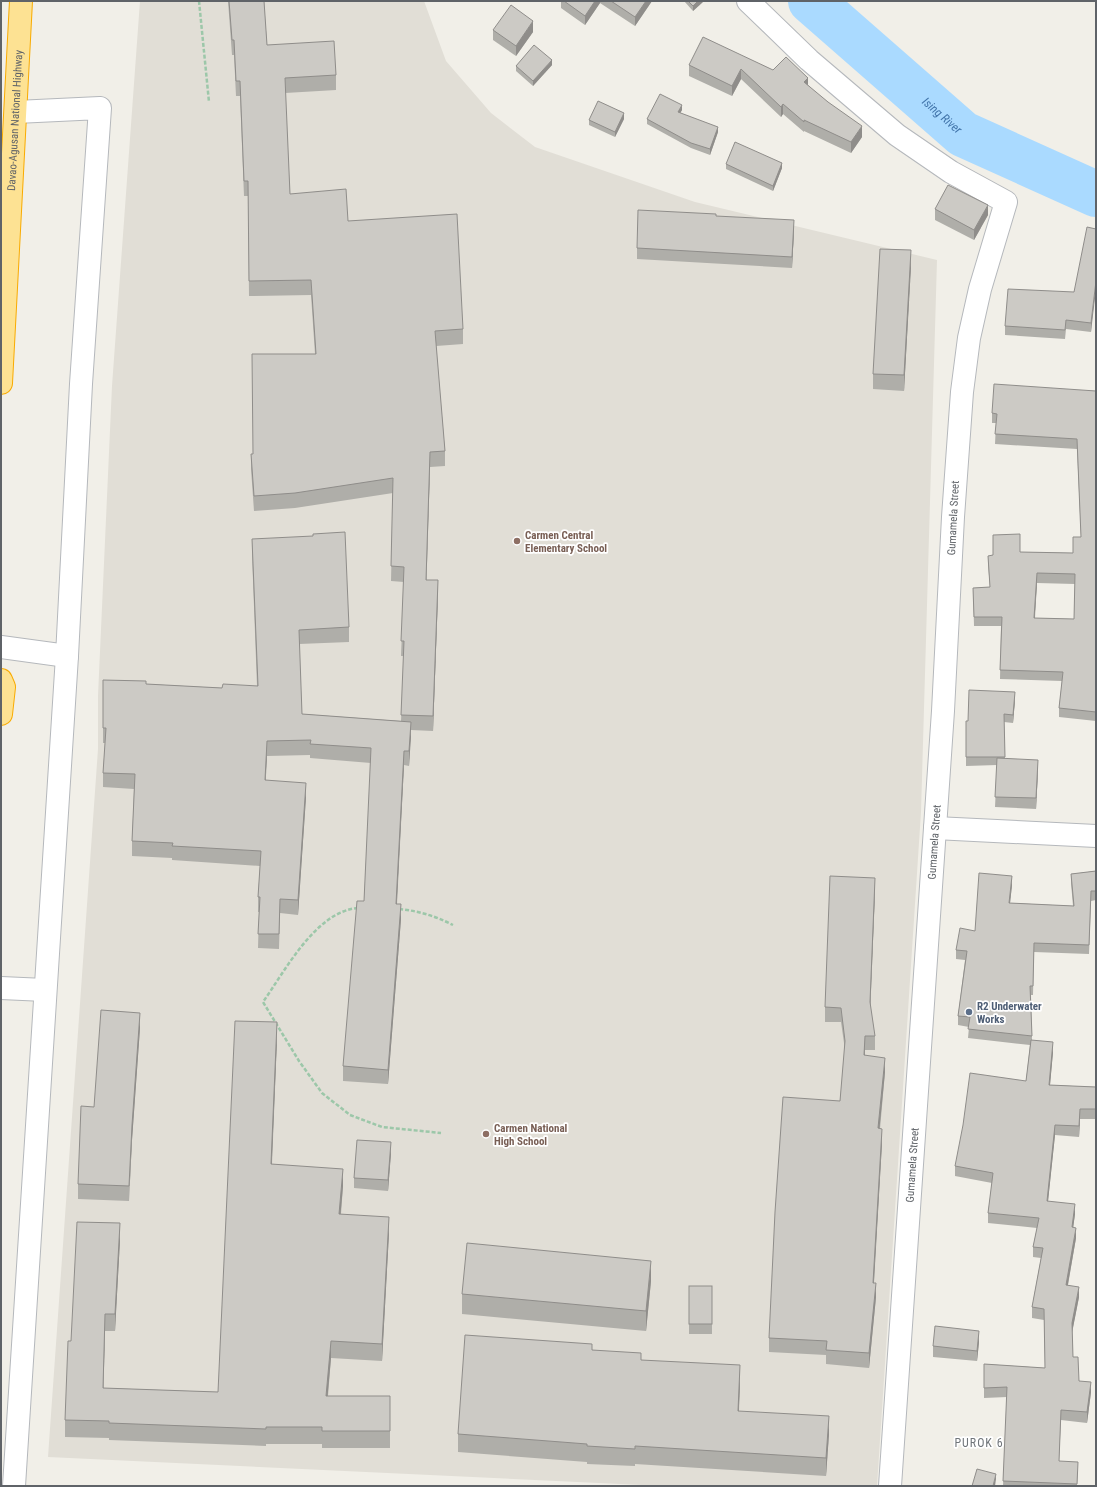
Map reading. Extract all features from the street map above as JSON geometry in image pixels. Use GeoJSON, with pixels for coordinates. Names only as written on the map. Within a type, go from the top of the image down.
{"type":"FeatureCollection","features":[{"type":"Feature","properties":{"kind":"highway","name":"Davao-Agusan National Highway"},"geometry":{"type":"LineString","coordinates":[[1,383],[21,1]]}},
{"type":"Feature","properties":{"kind":"highway"},"geometry":{"type":"LineString","coordinates":[[1,680],[4,687],[1,714]]}},
{"type":"Feature","properties":{"kind":"street","name":"Gumamela Street"},"geometry":{"type":"LineString","coordinates":[[748,1],[809,60],[897,135],[951,172],[1006,202],[969,338],[962,392],[952,517],[943,711],[890,1486]]}},
{"type":"Feature","properties":{"kind":"street"},"geometry":{"type":"LineString","coordinates":[[14,1486],[67,656],[81,384],[100,108],[16,112]]}},
{"type":"Feature","properties":{"kind":"street"},"geometry":{"type":"LineString","coordinates":[[1,647],[67,656]]}},
{"type":"Feature","properties":{"kind":"street"},"geometry":{"type":"LineString","coordinates":[[935,828],[1096,836]]}},
{"type":"Feature","properties":{"kind":"street"},"geometry":{"type":"LineString","coordinates":[[1,988],[45,990]]}},
{"type":"Feature","properties":{"kind":"path"},"geometry":{"type":"LineString","coordinates":[[199,1],[208,102]]}},
{"type":"Feature","properties":{"kind":"path"},"geometry":{"type":"LineString","coordinates":[[362,908],[354,908],[336,915],[317,929],[299,950],[263,1002],[299,1061],[322,1093],[350,1115],[382,1127],[441,1133]]}},
{"type":"Feature","properties":{"kind":"path"},"geometry":{"type":"LineString","coordinates":[[398,909],[411,910],[434,916],[454,926]]}},
{"type":"Feature","properties":{"kind":"shaded area"},"geometry":{"type":"Polygon","coordinates":[[[140,1],[424,1],[446,61],[491,113],[535,147],[695,202],[937,260],[921,812],[877,1486],[663,1486],[48,1457],[98,749],[98,696],[112,386],[140,1]]]}},
{"type":"Feature","properties":{"kind":"building"},"geometry":{"type":"Polygon","coordinates":[[[229,1],[264,1],[267,45],[334,41],[336,75],[285,78],[290,194],[346,189],[348,221],[457,214],[463,329],[435,331],[445,451],[430,452],[426,580],[438,580],[433,716],[401,715],[404,641],[401,641],[404,567],[391,566],[393,478],[295,493],[254,496],[251,454],[253,454],[252,354],[316,354],[311,280],[249,281],[248,181],[244,181],[240,81],[236,81],[234,40],[232,40],[229,1]]]}},
{"type":"Feature","properties":{"kind":"building"},"geometry":{"type":"Polygon","coordinates":[[[564,1],[595,1],[585,16],[564,1]]]}},
{"type":"Feature","properties":{"kind":"building"},"geometry":{"type":"Polygon","coordinates":[[[611,1],[646,1],[635,17],[611,1]]]}},
{"type":"Feature","properties":{"kind":"building"},"geometry":{"type":"Polygon","coordinates":[[[688,1],[698,1],[693,6],[688,1]]]}},
{"type":"Feature","properties":{"kind":"building"},"geometry":{"type":"Polygon","coordinates":[[[511,5],[533,21],[516,46],[493,30],[511,5]]]}},
{"type":"Feature","properties":{"kind":"building"},"geometry":{"type":"Polygon","coordinates":[[[703,37],[773,70],[786,57],[808,78],[804,82],[828,102],[862,126],[851,142],[804,120],[804,122],[783,104],[781,107],[741,69],[732,86],[689,65],[703,37]]]}},
{"type":"Feature","properties":{"kind":"building"},"geometry":{"type":"Polygon","coordinates":[[[534,45],[552,60],[533,81],[516,66],[534,45]]]}},
{"type":"Feature","properties":{"kind":"building"},"geometry":{"type":"Polygon","coordinates":[[[660,94],[682,105],[678,112],[718,127],[710,149],[691,143],[647,119],[660,94]]]}},
{"type":"Feature","properties":{"kind":"building"},"geometry":{"type":"Polygon","coordinates":[[[598,101],[624,113],[615,132],[589,120],[598,101]]]}},
{"type":"Feature","properties":{"kind":"building"},"geometry":{"type":"Polygon","coordinates":[[[735,142],[782,163],[773,186],[726,164],[735,142]]]}},
{"type":"Feature","properties":{"kind":"building"},"geometry":{"type":"Polygon","coordinates":[[[948,185],[988,205],[974,230],[935,209],[948,185]]]}},
{"type":"Feature","properties":{"kind":"building"},"geometry":{"type":"Polygon","coordinates":[[[638,210],[794,220],[792,257],[637,248],[638,210]]]}},
{"type":"Feature","properties":{"kind":"building"},"geometry":{"type":"Polygon","coordinates":[[[1087,227],[1096,229],[1096,281],[1091,323],[1066,320],[1065,330],[1005,326],[1008,289],[1074,292],[1087,227]]]}},
{"type":"Feature","properties":{"kind":"building"},"geometry":{"type":"Polygon","coordinates":[[[880,249],[911,250],[904,375],[873,374],[880,249]]]}},
{"type":"Feature","properties":{"kind":"building"},"geometry":{"type":"Polygon","coordinates":[[[994,384],[1096,391],[1096,712],[1059,708],[1063,672],[1000,670],[1002,617],[974,617],[973,588],[990,587],[988,556],[993,555],[993,535],[1020,534],[1020,552],[1073,553],[1073,537],[1081,537],[1077,439],[995,434],[997,414],[992,413],[994,384]],[[1037,573],[1034,618],[1074,619],[1075,574],[1037,573]]]}},
{"type":"Feature","properties":{"kind":"building"},"geometry":{"type":"Polygon","coordinates":[[[345,532],[349,627],[299,630],[302,714],[411,722],[409,751],[404,751],[396,904],[401,904],[388,1070],[343,1066],[357,901],[364,901],[371,748],[310,744],[311,740],[267,741],[265,780],[306,783],[298,900],[280,899],[279,934],[258,934],[260,897],[258,897],[261,851],[172,846],[173,843],[132,841],[135,774],[103,773],[106,728],[103,728],[103,680],[146,681],[146,684],[222,688],[223,684],[258,686],[252,539],[313,536],[313,534],[345,532]]]}},
{"type":"Feature","properties":{"kind":"building"},"geometry":{"type":"Polygon","coordinates":[[[969,690],[1015,692],[1013,715],[1004,714],[1005,757],[966,757],[966,721],[968,721],[969,690]]]}},
{"type":"Feature","properties":{"kind":"building"},"geometry":{"type":"Polygon","coordinates":[[[997,758],[1038,760],[1036,798],[995,797],[997,758]]]}},
{"type":"Feature","properties":{"kind":"building"},"geometry":{"type":"Polygon","coordinates":[[[1096,871],[1096,891],[1091,891],[1089,945],[1034,943],[1033,986],[1030,986],[1032,1036],[968,1029],[970,1017],[958,1016],[967,951],[956,950],[960,928],[975,931],[979,873],[1012,876],[1009,903],[1074,906],[1071,874],[1096,871]]]}},
{"type":"Feature","properties":{"kind":"building"},"geometry":{"type":"Polygon","coordinates":[[[830,876],[875,878],[870,1002],[875,1036],[865,1036],[864,1055],[885,1058],[878,1128],[882,1129],[873,1283],[876,1283],[869,1353],[826,1350],[827,1341],[769,1338],[775,1212],[783,1097],[840,1101],[845,1041],[841,1008],[825,1007],[830,876]]]}},
{"type":"Feature","properties":{"kind":"building"},"geometry":{"type":"Polygon","coordinates":[[[101,1010],[140,1013],[129,1186],[78,1184],[81,1106],[94,1107],[101,1010]]]}},
{"type":"Feature","properties":{"kind":"building"},"geometry":{"type":"Polygon","coordinates":[[[235,1021],[277,1022],[271,1164],[343,1169],[339,1214],[389,1217],[382,1344],[331,1341],[326,1396],[390,1396],[390,1431],[322,1431],[322,1427],[266,1427],[266,1429],[65,1420],[68,1341],[71,1341],[77,1222],[120,1223],[115,1314],[105,1314],[103,1388],[218,1392],[235,1021]]]}},
{"type":"Feature","properties":{"kind":"building"},"geometry":{"type":"Polygon","coordinates":[[[1031,1040],[1053,1042],[1049,1085],[1096,1087],[1096,1109],[1080,1109],[1079,1126],[1055,1125],[1047,1201],[1075,1204],[1072,1227],[1076,1228],[1066,1285],[1079,1287],[1072,1323],[1073,1357],[1078,1357],[1079,1381],[1091,1382],[1087,1412],[1061,1410],[1059,1461],[1078,1462],[1077,1484],[1003,1481],[1007,1387],[984,1388],[984,1364],[1045,1368],[1044,1309],[1032,1307],[1043,1248],[1033,1247],[1039,1218],[988,1213],[993,1173],[955,1166],[963,1125],[970,1073],[1026,1081],[1031,1040]]]}},
{"type":"Feature","properties":{"kind":"building"},"geometry":{"type":"Polygon","coordinates":[[[357,1140],[391,1142],[388,1180],[354,1178],[357,1140]]]}},
{"type":"Feature","properties":{"kind":"building"},"geometry":{"type":"Polygon","coordinates":[[[467,1243],[651,1261],[646,1311],[462,1294],[467,1243]]]}},
{"type":"Feature","properties":{"kind":"building"},"geometry":{"type":"Polygon","coordinates":[[[689,1286],[712,1286],[712,1324],[689,1324],[689,1286]]]}},
{"type":"Feature","properties":{"kind":"building"},"geometry":{"type":"Polygon","coordinates":[[[935,1326],[979,1331],[977,1351],[933,1346],[935,1326]]]}},
{"type":"Feature","properties":{"kind":"building"},"geometry":{"type":"Polygon","coordinates":[[[465,1335],[592,1344],[592,1350],[641,1353],[641,1360],[740,1365],[738,1411],[829,1416],[826,1458],[635,1446],[635,1449],[587,1446],[587,1444],[458,1434],[465,1335]]]}},
{"type":"Feature","properties":{"kind":"building"},"geometry":{"type":"Polygon","coordinates":[[[977,1469],[996,1474],[993,1486],[972,1486],[977,1469]]]}},
{"type":"Feature","properties":{"kind":"waterway","name":"Ising River"},"geometry":{"type":"LineString","coordinates":[[811,1],[963,134],[1096,194]]}},
{"type":"Feature","properties":{"kind":"place","name":"Carmen Central Elementary School"},"geometry":{"type":"Point","coordinates":[517,541]}},
{"type":"Feature","properties":{"kind":"place","name":"R2 Underwater Works"},"geometry":{"type":"Point","coordinates":[969,1012]}},
{"type":"Feature","properties":{"kind":"place","name":"Carmen National High School"},"geometry":{"type":"Point","coordinates":[486,1134]}},
{"type":"Feature","properties":{"kind":"district","name":"PUROK 6"},"geometry":{"type":"Point","coordinates":[979,1443]}}]}
